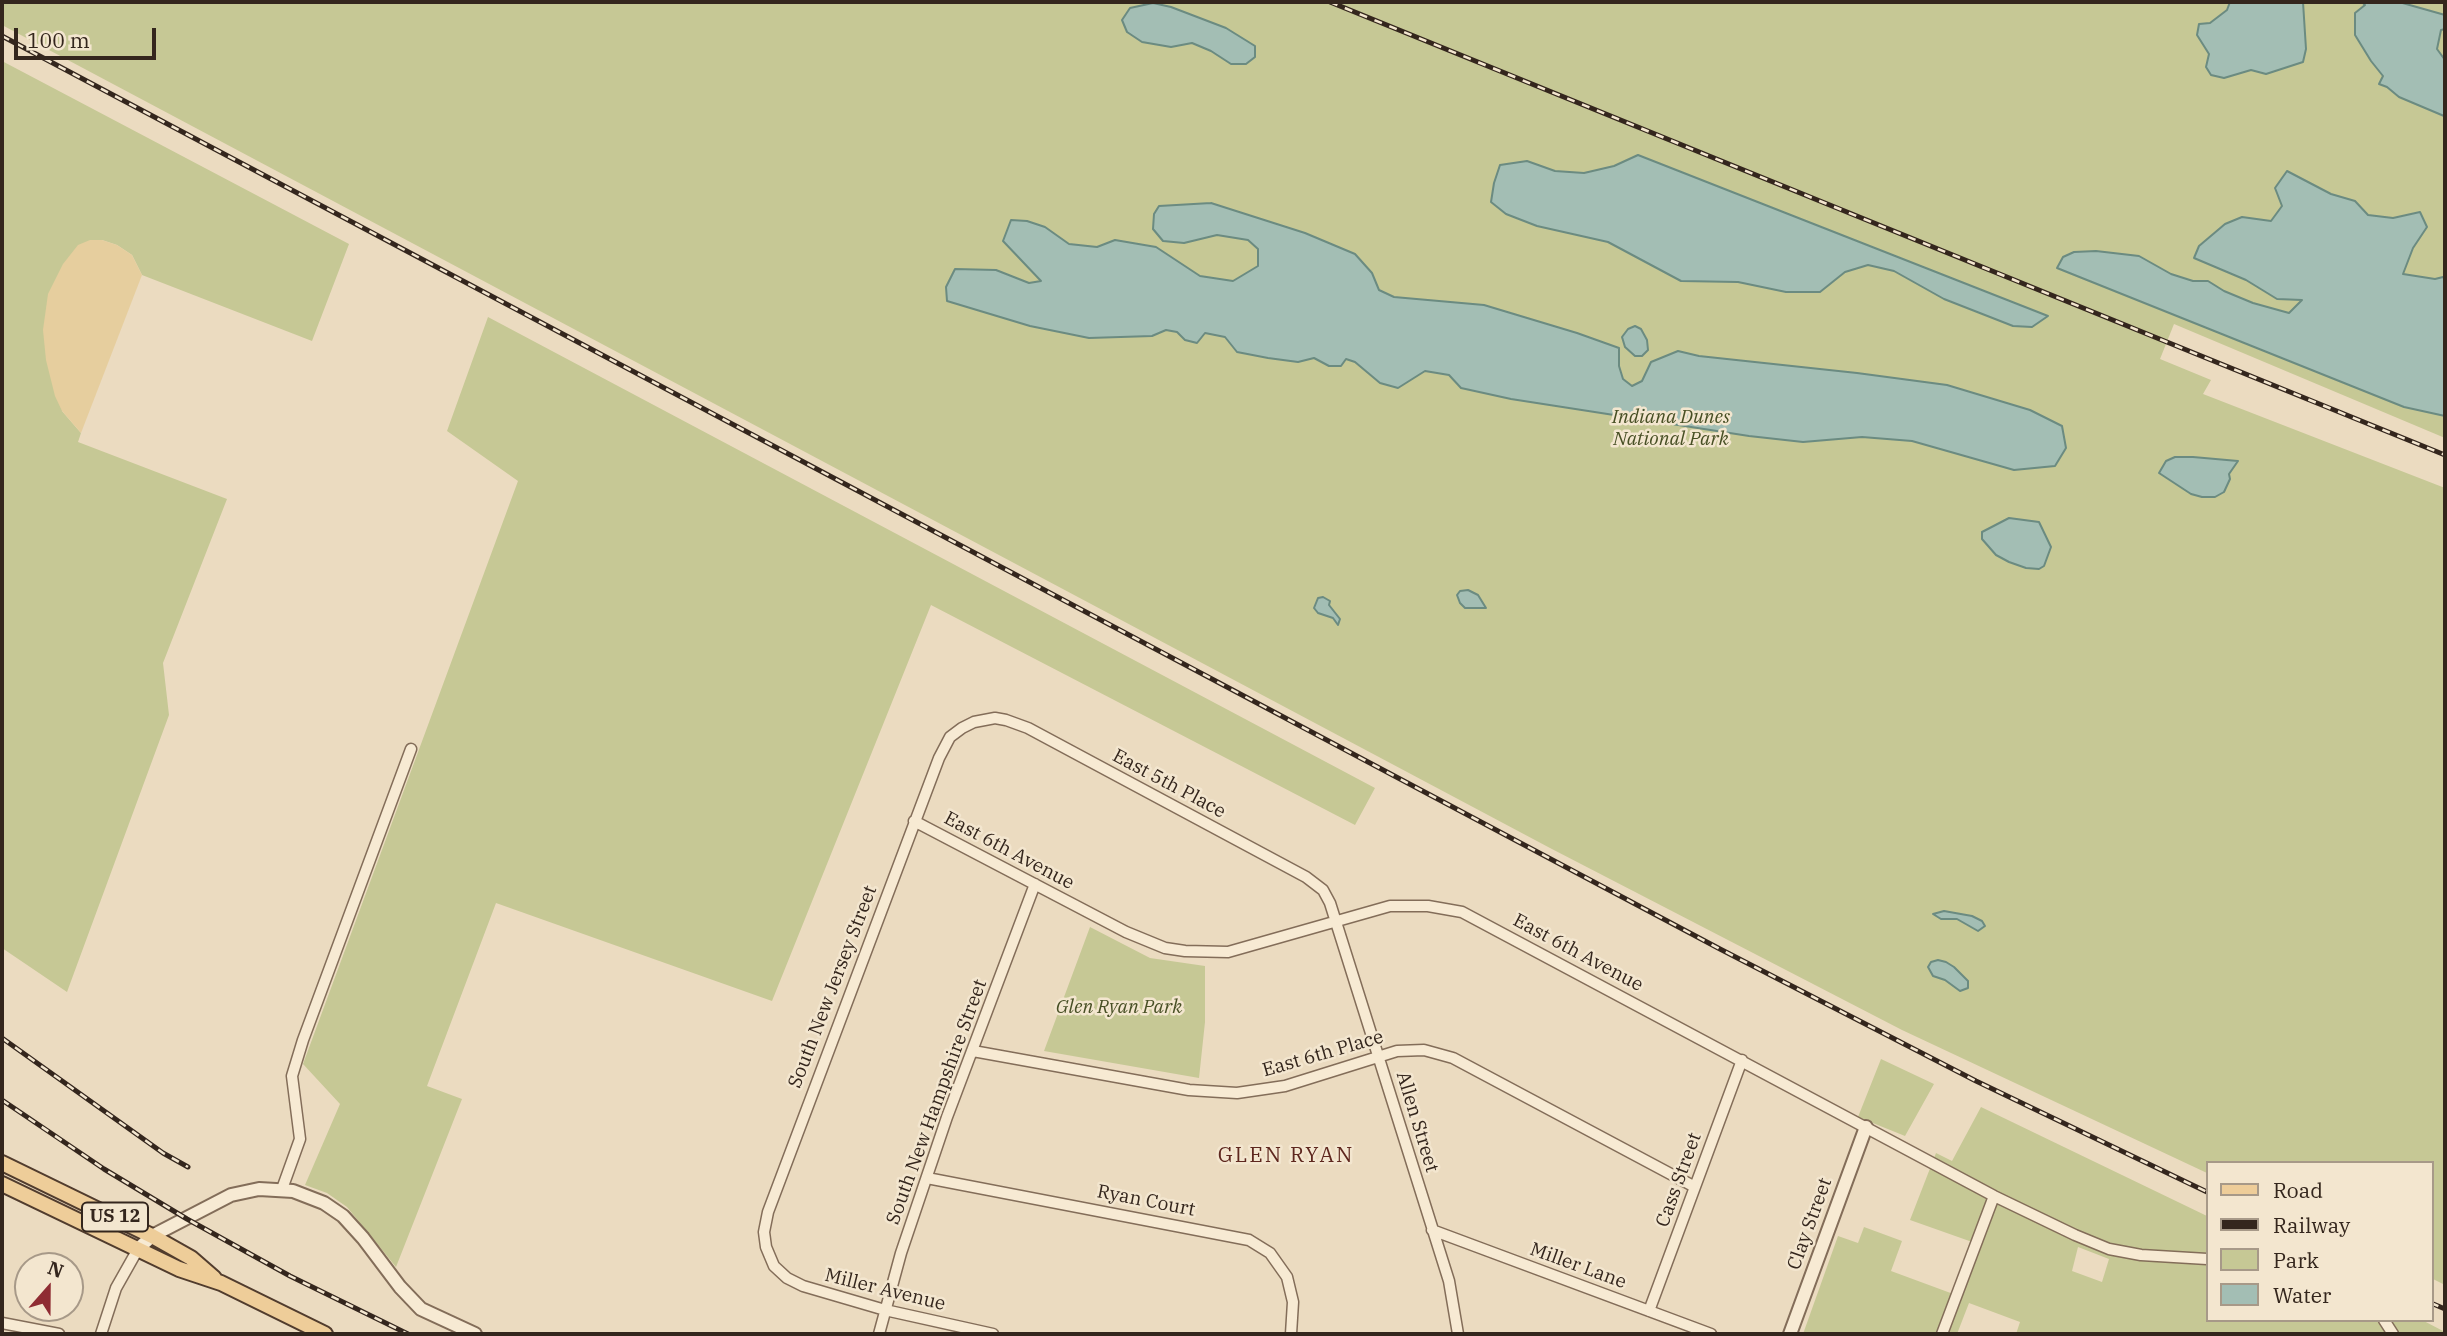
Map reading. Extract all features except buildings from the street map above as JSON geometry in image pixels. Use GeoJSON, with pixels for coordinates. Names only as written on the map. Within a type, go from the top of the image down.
{"type":"FeatureCollection","features":[{"type":"Feature","properties":{"kind":"main road","name":"US 12"},"geometry":{"type":"LineString","coordinates":[[2,1163],[191,1258],[221,1283]]}},
{"type":"Feature","properties":{"kind":"main road","name":"US 12"},"geometry":{"type":"LineString","coordinates":[[2,1184],[179,1269],[221,1283],[325,1334]]}},
{"type":"Feature","properties":{"kind":"street","name":"East 5th Place"},"geometry":{"type":"LineString","coordinates":[[962,728],[974,722],[995,718],[1006,719],[1028,729],[1306,877],[1323,890],[1335,921]]}},
{"type":"Feature","properties":{"kind":"street","name":"South New Jersey Street"},"geometry":{"type":"LineString","coordinates":[[774,1266],[764,1240],[764,1225],[768,1212],[914,821],[944,747],[950,737],[962,728]]}},
{"type":"Feature","properties":{"kind":"street"},"geometry":{"type":"LineString","coordinates":[[282,1189],[300,1139],[292,1076],[411,749]]}},
{"type":"Feature","properties":{"kind":"street","name":"East 6th Avenue"},"geometry":{"type":"LineString","coordinates":[[914,821],[1145,941],[1185,951],[1228,952],[1372,910],[1409,904],[1462,912],[1994,1196],[2109,1249],[2164,1258],[2206,1259]]}},
{"type":"Feature","properties":{"kind":"street","name":"South New Hampshire Street"},"geometry":{"type":"LineString","coordinates":[[879,1334],[901,1253],[927,1178],[1035,884]]}},
{"type":"Feature","properties":{"kind":"street","name":"Allen Street"},"geometry":{"type":"LineString","coordinates":[[1335,921],[1451,1291],[1458,1334]]}},
{"type":"Feature","properties":{"kind":"street","name":"East 6th Place"},"geometry":{"type":"LineString","coordinates":[[973,1051],[1189,1090],[1237,1093],[1285,1086],[1378,1057],[1410,1050],[1439,1053],[1695,1187]]}},
{"type":"Feature","properties":{"kind":"street","name":"Cass Street"},"geometry":{"type":"LineString","coordinates":[[1649,1311],[1742,1060]]}},
{"type":"Feature","properties":{"kind":"street","name":"Clay Street"},"geometry":{"type":"LineString","coordinates":[[1790,1334],[1866,1127]]}},
{"type":"Feature","properties":{"kind":"street","name":"Ryan Court"},"geometry":{"type":"LineString","coordinates":[[927,1178],[1249,1240],[1270,1253],[1287,1277],[1293,1302],[1291,1334]]}},
{"type":"Feature","properties":{"kind":"street"},"geometry":{"type":"LineString","coordinates":[[101,1334],[113,1296],[138,1249],[152,1237],[231,1195],[259,1189],[282,1189],[303,1194],[333,1208],[357,1230],[414,1303],[431,1315],[475,1334]]}},
{"type":"Feature","properties":{"kind":"street"},"geometry":{"type":"LineString","coordinates":[[1942,1334],[1994,1196]]}},
{"type":"Feature","properties":{"kind":"street","name":"Miller Lane"},"geometry":{"type":"LineString","coordinates":[[1432,1230],[1712,1334]]}},
{"type":"Feature","properties":{"kind":"street","name":"Miller Avenue"},"geometry":{"type":"LineString","coordinates":[[774,1266],[787,1278],[803,1286],[885,1310],[993,1334]]}},
{"type":"Feature","properties":{"kind":"street"},"geometry":{"type":"LineString","coordinates":[[2,1323],[60,1334]]}},
{"type":"Feature","properties":{"kind":"green space","name":"Indiana Dunes National Park"},"geometry":{"type":"Polygon","coordinates":[[[2,2],[2445,2],[2445,438],[2174,324],[2160,359],[2211,380],[2203,394],[2445,488],[2445,1285],[2433,1279],[2433,1161],[2206,1161],[2206,1173],[1902,1030],[1550,848],[2,25],[2,2]],[[2175,457],[2159,473],[2191,494],[2229,474],[2238,461],[2175,457]]]}},
{"type":"Feature","properties":{"kind":"green space"},"geometry":{"type":"Polygon","coordinates":[[[2,61],[349,244],[312,341],[142,275],[132,255],[117,245],[102,240],[62,411],[81,433],[78,442],[227,499],[163,663],[169,715],[67,992],[2,948],[2,61]]]}},
{"type":"Feature","properties":{"kind":"green space"},"geometry":{"type":"Polygon","coordinates":[[[488,317],[1375,788],[1355,825],[931,605],[772,1001],[496,903],[427,1086],[462,1099],[396,1267],[347,1207],[327,1193],[305,1185],[340,1104],[303,1064],[518,481],[447,431],[488,317]]]}},
{"type":"Feature","properties":{"kind":"green space","name":"Glen Ryan Park"},"geometry":{"type":"Polygon","coordinates":[[[1090,927],[1150,958],[1205,966],[1205,1022],[1199,1078],[1044,1051],[1090,927]]]}},
{"type":"Feature","properties":{"kind":"green space"},"geometry":{"type":"Polygon","coordinates":[[[1881,1059],[1934,1084],[1905,1136],[1858,1117],[1881,1059]]]}},
{"type":"Feature","properties":{"kind":"green space"},"geometry":{"type":"Polygon","coordinates":[[[1981,1107],[2206,1216],[2206,1322],[2426,1322],[2445,1334],[2016,1334],[2020,1322],[1969,1303],[1957,1334],[1803,1334],[1838,1236],[1858,1243],[1864,1227],[1902,1241],[1891,1271],[1956,1295],[1975,1243],[1910,1220],[1936,1153],[1952,1161],[1981,1107]],[[2078,1247],[2072,1271],[2102,1282],[2109,1259],[2078,1247]]]}},
{"type":"Feature","properties":{"kind":"sand"},"geometry":{"type":"Polygon","coordinates":[[[90,240],[102,240],[117,245],[132,255],[142,275],[81,433],[62,411],[55,396],[46,360],[43,330],[48,294],[63,264],[78,245],[90,240]]]}},
{"type":"Feature","properties":{"kind":"water"},"geometry":{"type":"Polygon","coordinates":[[[2230,2],[2303,2],[2306,49],[2303,62],[2266,74],[2251,70],[2224,78],[2211,75],[2206,67],[2209,54],[2197,35],[2199,24],[2210,23],[2227,10],[2230,2]]]}},
{"type":"Feature","properties":{"kind":"water"},"geometry":{"type":"Polygon","coordinates":[[[2362,2],[2399,2],[2445,15],[2445,29],[2441,30],[2437,49],[2445,60],[2444,116],[2399,97],[2379,84],[2383,76],[2355,35],[2355,13],[2365,5],[2362,2]]]}},
{"type":"Feature","properties":{"kind":"water"},"geometry":{"type":"Polygon","coordinates":[[[1153,3],[1226,28],[1255,46],[1255,57],[1246,64],[1231,64],[1192,43],[1171,47],[1142,42],[1127,32],[1122,20],[1130,8],[1153,3]]]}},
{"type":"Feature","properties":{"kind":"water"},"geometry":{"type":"Polygon","coordinates":[[[1638,155],[2048,316],[2032,327],[2013,326],[1944,299],[1894,271],[1868,265],[1845,272],[1820,292],[1786,292],[1738,282],[1681,281],[1608,242],[1537,226],[1506,214],[1491,202],[1500,165],[1527,161],[1555,171],[1584,173],[1614,166],[1638,155]]]}},
{"type":"Feature","properties":{"kind":"water"},"geometry":{"type":"Polygon","coordinates":[[[2287,171],[2331,194],[2355,201],[2368,215],[2393,218],[2420,212],[2427,227],[2413,248],[2403,274],[2435,279],[2443,277],[2445,280],[2445,416],[2404,407],[2057,268],[2063,257],[2074,252],[2096,251],[2139,256],[2171,274],[2193,281],[2208,281],[2253,303],[2289,313],[2302,300],[2277,299],[2246,280],[2194,258],[2199,246],[2225,224],[2242,217],[2271,221],[2282,206],[2275,188],[2287,171]]]}},
{"type":"Feature","properties":{"kind":"water"},"geometry":{"type":"Polygon","coordinates":[[[1211,203],[1305,233],[1355,254],[1372,273],[1379,290],[1394,297],[1484,305],[1619,348],[1619,366],[1623,379],[1632,386],[1642,381],[1651,362],[1678,351],[1699,356],[1947,385],[2030,410],[2062,426],[2066,448],[2055,466],[2014,470],[1912,441],[1862,437],[1803,442],[1749,436],[1511,399],[1461,388],[1449,375],[1425,371],[1398,388],[1380,383],[1355,362],[1346,359],[1341,366],[1329,366],[1314,358],[1298,362],[1268,358],[1237,352],[1225,337],[1205,333],[1197,343],[1185,340],[1177,332],[1166,330],[1152,336],[1089,338],[1030,326],[947,301],[946,287],[955,269],[996,270],[1029,283],[1041,281],[1003,241],[1011,220],[1027,221],[1045,227],[1069,244],[1097,247],[1115,240],[1156,247],[1200,276],[1233,281],[1258,266],[1258,249],[1248,240],[1217,235],[1184,243],[1163,241],[1153,229],[1154,214],[1159,206],[1211,203]]]}},
{"type":"Feature","properties":{"kind":"water"},"geometry":{"type":"Polygon","coordinates":[[[1635,326],[1641,329],[1647,340],[1648,350],[1642,356],[1635,356],[1625,347],[1622,337],[1628,329],[1635,326]]]}},
{"type":"Feature","properties":{"kind":"water"},"geometry":{"type":"Polygon","coordinates":[[[2175,457],[2238,461],[2229,474],[2230,479],[2224,492],[2215,497],[2202,497],[2191,494],[2159,473],[2166,461],[2175,457]]]}},
{"type":"Feature","properties":{"kind":"water"},"geometry":{"type":"Polygon","coordinates":[[[2009,518],[2039,522],[2051,547],[2044,566],[2039,569],[2026,568],[2009,562],[1996,555],[1982,539],[1982,532],[2009,518]]]}},
{"type":"Feature","properties":{"kind":"water"},"geometry":{"type":"Polygon","coordinates":[[[1468,590],[1478,595],[1486,608],[1465,608],[1460,603],[1457,595],[1460,591],[1468,590]]]}},
{"type":"Feature","properties":{"kind":"water"},"geometry":{"type":"Polygon","coordinates":[[[1323,597],[1330,601],[1329,605],[1340,619],[1338,625],[1333,618],[1318,613],[1314,608],[1318,598],[1323,597]]]}},
{"type":"Feature","properties":{"kind":"water"},"geometry":{"type":"Polygon","coordinates":[[[1944,911],[1972,916],[1982,921],[1985,926],[1978,931],[1957,919],[1941,919],[1933,914],[1944,911]]]}},
{"type":"Feature","properties":{"kind":"water"},"geometry":{"type":"Polygon","coordinates":[[[1938,960],[1954,967],[1968,981],[1968,988],[1960,991],[1945,980],[1933,976],[1928,967],[1931,962],[1938,960]]]}},
{"type":"Feature","properties":{"kind":"railway"},"geometry":{"type":"LineString","coordinates":[[1330,2],[2445,455]]}},
{"type":"Feature","properties":{"kind":"railway"},"geometry":{"type":"LineString","coordinates":[[2,36],[1720,949],[1976,1081],[2206,1192]]}},
{"type":"Feature","properties":{"kind":"railway"},"geometry":{"type":"LineString","coordinates":[[2,1038],[163,1153],[188,1167]]}},
{"type":"Feature","properties":{"kind":"railway"},"geometry":{"type":"LineString","coordinates":[[2,1100],[104,1169],[187,1219],[290,1276],[408,1334]]}},
{"type":"Feature","properties":{"kind":"railway"},"geometry":{"type":"LineString","coordinates":[[2433,1304],[2445,1309]]}},
{"type":"Feature","properties":{"kind":"district","name":"GLEN RYAN"},"geometry":{"type":"Point","coordinates":[1286,1156]}}]}
